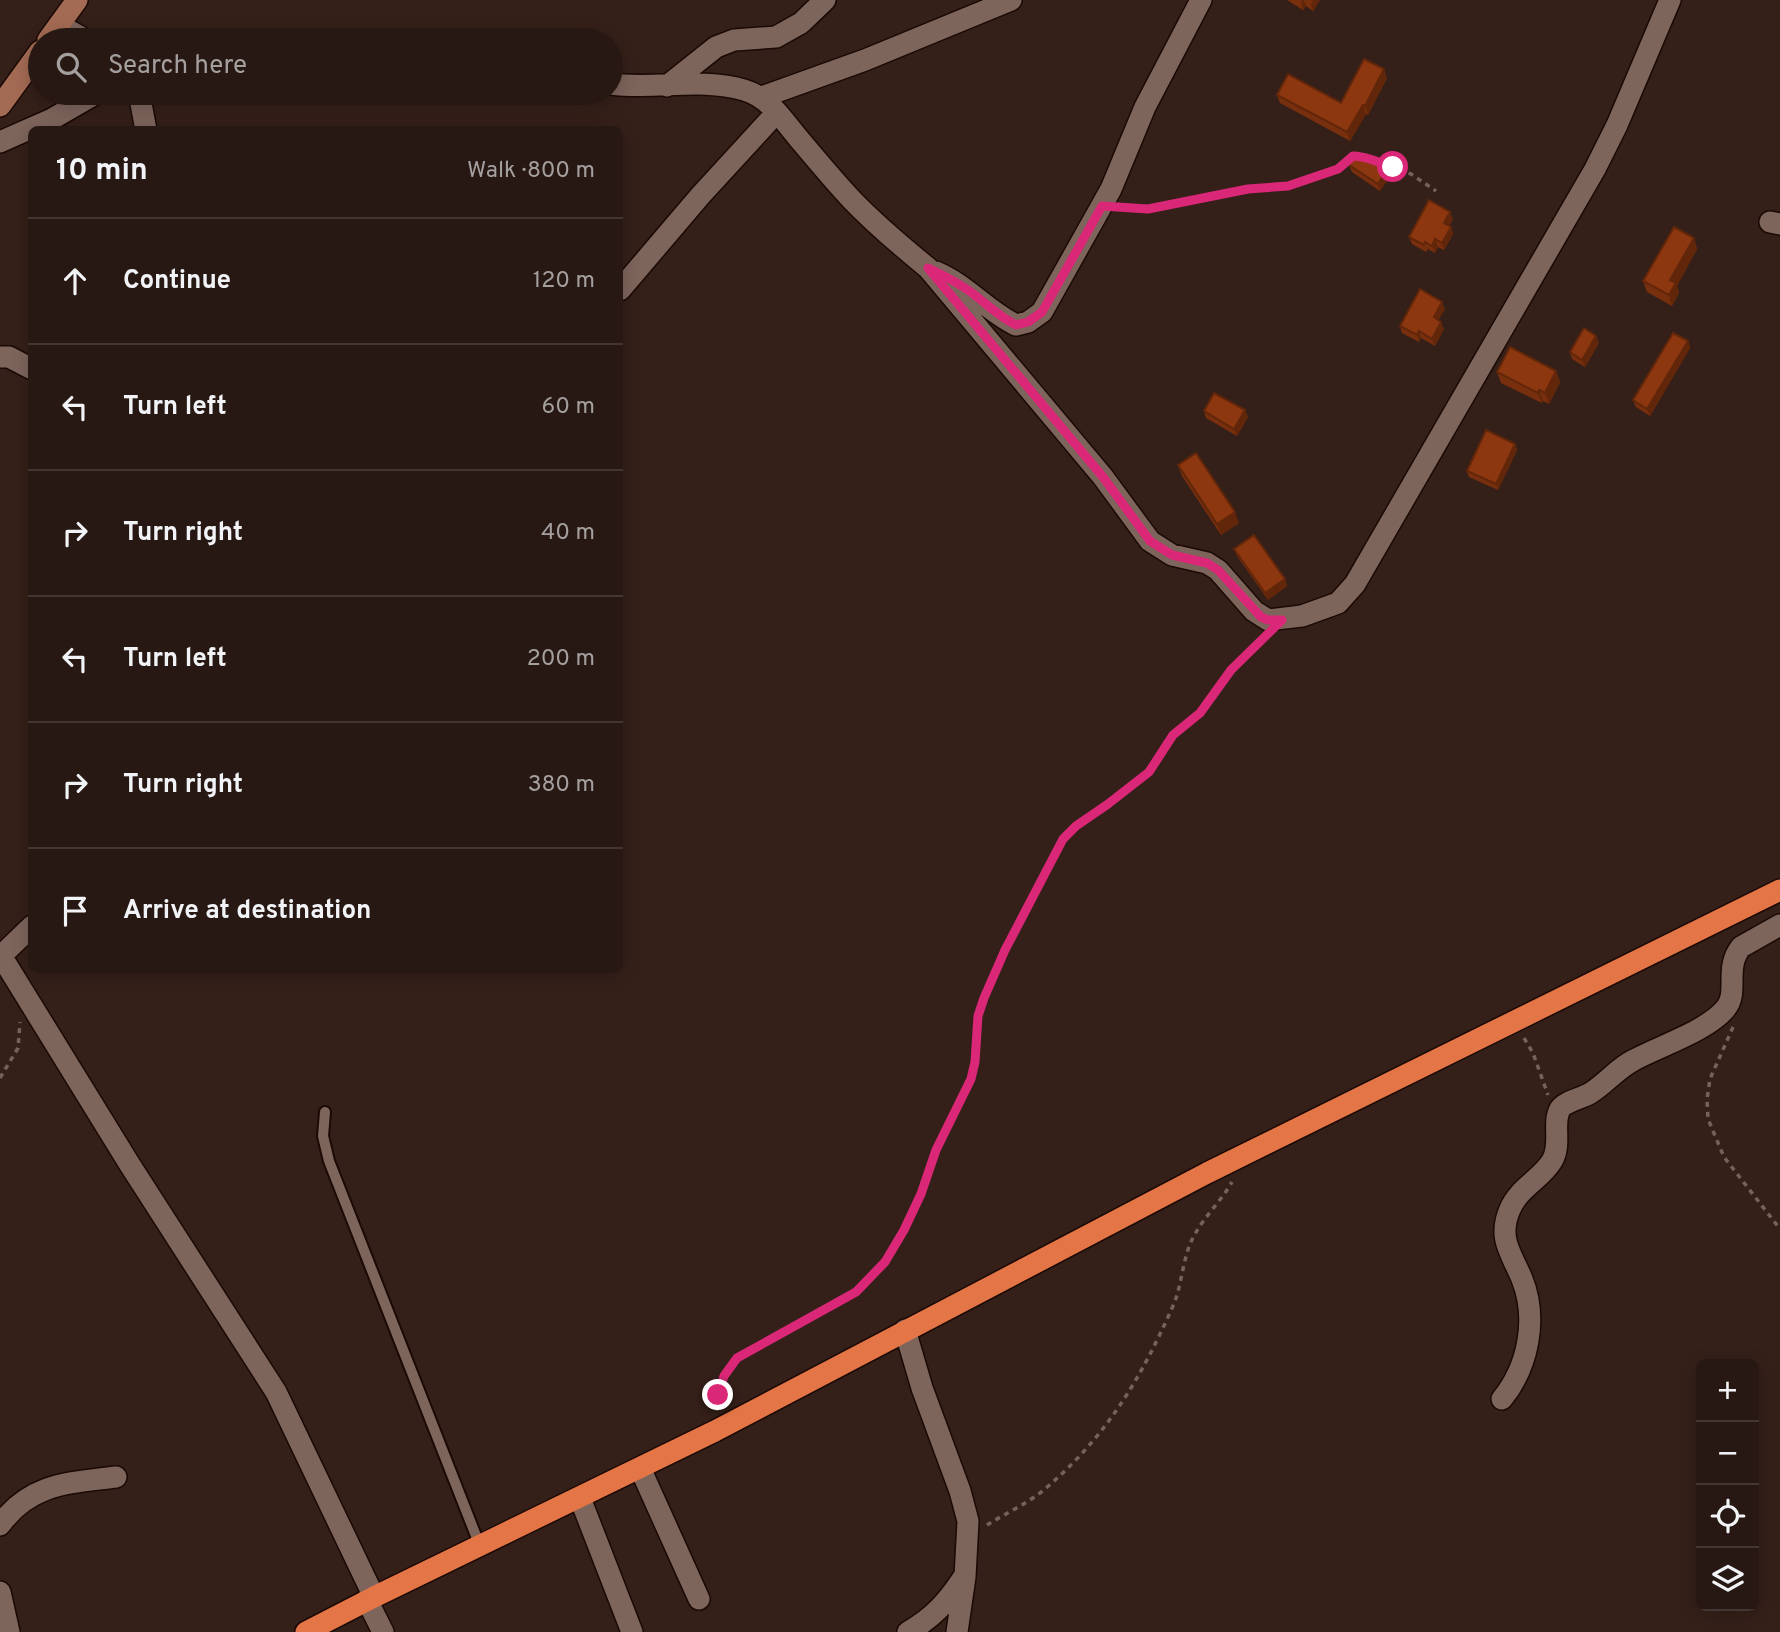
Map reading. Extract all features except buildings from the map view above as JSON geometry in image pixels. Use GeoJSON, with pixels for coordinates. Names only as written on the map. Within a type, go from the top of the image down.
{"type":"FeatureCollection","features":[{"type":"Feature","properties":{"kind":"highway"},"geometry":{"type":"LineString","coordinates":[[306,1632],[370,1598],[715,1431],[1207,1172],[1780,890]]}},
{"type":"Feature","properties":{"kind":"main road"},"geometry":{"type":"LineString","coordinates":[[57,28],[78,0]]}},
{"type":"Feature","properties":{"kind":"main road"},"geometry":{"type":"LineString","coordinates":[[0,104],[28,67]]}},
{"type":"Feature","properties":{"kind":"street"},"geometry":{"type":"LineString","coordinates":[[667,86],[716,47],[734,40],[776,37],[801,23],[825,0]]}},
{"type":"Feature","properties":{"kind":"street"},"geometry":{"type":"LineString","coordinates":[[623,286],[700,196],[769,105],[865,60],[1011,0]]}},
{"type":"Feature","properties":{"kind":"street"},"geometry":{"type":"LineString","coordinates":[[928,268],[951,278],[977,296],[999,317],[1016,325],[1028,322],[1042,312],[1102,206],[1145,107],[1202,0]]}},
{"type":"Feature","properties":{"kind":"street"},"geometry":{"type":"LineString","coordinates":[[623,85],[709,83],[745,90],[769,105],[850,198],[893,240],[928,268],[1103,477],[1150,541],[1172,555],[1207,563],[1218,570],[1261,617],[1282,620],[1302,617],[1338,603],[1355,584],[1595,169],[1617,125],[1670,0]]}},
{"type":"Feature","properties":{"kind":"street"},"geometry":{"type":"LineString","coordinates":[[35,126],[76,105]]}},
{"type":"Feature","properties":{"kind":"street"},"geometry":{"type":"LineString","coordinates":[[141,105],[145,126]]}},
{"type":"Feature","properties":{"kind":"street"},"geometry":{"type":"LineString","coordinates":[[0,142],[28,129]]}},
{"type":"Feature","properties":{"kind":"street"},"geometry":{"type":"LineString","coordinates":[[0,357],[9,357],[28,367]]}},
{"type":"Feature","properties":{"kind":"street"},"geometry":{"type":"LineString","coordinates":[[1502,1399],[1525,1358],[1530,1312],[1529,1297],[1508,1252],[1506,1240],[1509,1212],[1516,1198],[1552,1162],[1558,1146],[1559,1111],[1564,1105],[1595,1091],[1632,1060],[1686,1035],[1717,1016],[1728,1006],[1731,997],[1731,968],[1736,953],[1741,947],[1780,925]]}},
{"type":"Feature","properties":{"kind":"street"},"geometry":{"type":"LineString","coordinates":[[28,930],[1,955],[276,1392],[383,1632]]}},
{"type":"Feature","properties":{"kind":"street"},"geometry":{"type":"LineString","coordinates":[[905,1330],[922,1388],[960,1490],[968,1521],[965,1577],[957,1632]]}},
{"type":"Feature","properties":{"kind":"street"},"geometry":{"type":"LineString","coordinates":[[640,1468],[699,1599]]}},
{"type":"Feature","properties":{"kind":"street"},"geometry":{"type":"LineString","coordinates":[[0,1525],[10,1510],[22,1500],[44,1491],[69,1482],[116,1478]]}},
{"type":"Feature","properties":{"kind":"street"},"geometry":{"type":"LineString","coordinates":[[580,1498],[632,1632]]}},
{"type":"Feature","properties":{"kind":"street"},"geometry":{"type":"LineString","coordinates":[[908,1632],[930,1620],[965,1577]]}},
{"type":"Feature","properties":{"kind":"street"},"geometry":{"type":"LineString","coordinates":[[0,1592],[9,1632]]}},
{"type":"Feature","properties":{"kind":"street"},"geometry":{"type":"LineString","coordinates":[[0,1626],[9,1632]]}},
{"type":"Feature","properties":{"kind":"lane"},"geometry":{"type":"LineString","coordinates":[[325,1112],[323,1136],[329,1161],[480,1546]]}},
{"type":"Feature","properties":{"kind":"path"},"geometry":{"type":"LineString","coordinates":[[1102,206],[1148,209],[1248,189],[1288,186],[1338,169],[1353,156],[1366,156],[1375,162],[1402,170],[1436,191]]}},
{"type":"Feature","properties":{"kind":"path"},"geometry":{"type":"LineString","coordinates":[[715,1431],[718,1395],[724,1376],[737,1358],[856,1292],[885,1262],[904,1230],[921,1194],[936,1150],[971,1079],[978,1016],[984,998],[1005,950],[1063,839],[1076,826],[1149,772],[1173,735],[1200,713],[1231,670],[1282,620]]}},
{"type":"Feature","properties":{"kind":"path"},"geometry":{"type":"LineString","coordinates":[[0,1078],[18,1048],[24,995]]}},
{"type":"Feature","properties":{"kind":"path"},"geometry":{"type":"LineString","coordinates":[[1731,997],[1733,1030],[1710,1079],[1708,1119],[1724,1157],[1780,1229]]}},
{"type":"Feature","properties":{"kind":"path"},"geometry":{"type":"LineString","coordinates":[[1511,1021],[1529,1046],[1548,1094],[1559,1111]]}},
{"type":"Feature","properties":{"kind":"path"},"geometry":{"type":"LineString","coordinates":[[968,1538],[1044,1490],[1071,1465],[1109,1421],[1130,1392],[1175,1302],[1195,1234],[1233,1181]]}},
{"type":"Feature","properties":{"kind":"route"},"geometry":{"type":"LineString","coordinates":[[718,1395],[729,1366],[737,1358],[856,1292],[885,1262],[921,1194],[929,1166],[971,1079],[978,1016],[984,998],[1005,950],[1063,839],[1076,826],[1149,772],[1173,735],[1200,713],[1231,670],[1282,620],[1261,617],[1218,570],[1207,563],[1172,555],[1150,541],[1103,477],[928,268],[951,278],[977,296],[999,317],[1016,325],[1028,322],[1042,312],[1102,206],[1148,209],[1248,189],[1288,186],[1338,169],[1353,156],[1366,156],[1375,162],[1393,167]]}}]}
